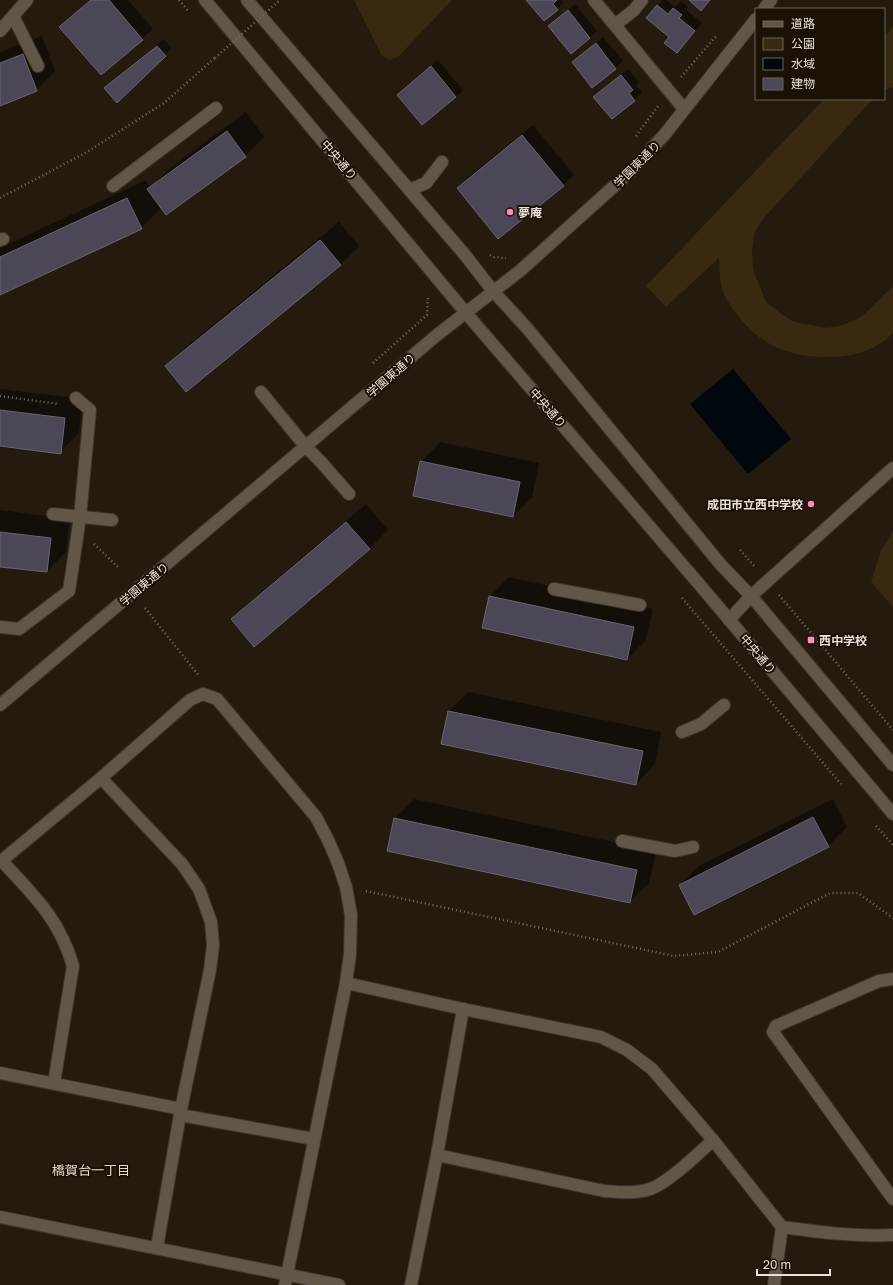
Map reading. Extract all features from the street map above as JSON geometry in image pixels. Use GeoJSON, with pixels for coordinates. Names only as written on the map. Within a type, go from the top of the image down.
{"type":"FeatureCollection","features":[{"type":"Feature","properties":{"kind":"street"},"geometry":{"type":"LineString","coordinates":[[0,31],[27,0]]}},
{"type":"Feature","properties":{"kind":"street","name":"中央通り"},"geometry":{"type":"LineString","coordinates":[[205,0],[466,313],[893,814]]}},
{"type":"Feature","properties":{"kind":"street"},"geometry":{"type":"LineString","coordinates":[[247,0],[465,255],[493,291],[532,334],[721,565],[751,596],[893,765]]}},
{"type":"Feature","properties":{"kind":"street"},"geometry":{"type":"LineString","coordinates":[[594,0],[684,109]]}},
{"type":"Feature","properties":{"kind":"street"},"geometry":{"type":"LineString","coordinates":[[615,25],[634,10],[642,0]]}},
{"type":"Feature","properties":{"kind":"street"},"geometry":{"type":"LineString","coordinates":[[765,8],[771,0]]}},
{"type":"Feature","properties":{"kind":"street"},"geometry":{"type":"LineString","coordinates":[[13,16],[38,66]]}},
{"type":"Feature","properties":{"kind":"street","name":"学園東通り"},"geometry":{"type":"LineString","coordinates":[[0,705],[438,335],[522,270],[631,171],[665,134],[755,20]]}},
{"type":"Feature","properties":{"kind":"street"},"geometry":{"type":"LineString","coordinates":[[113,186],[216,108]]}},
{"type":"Feature","properties":{"kind":"street"},"geometry":{"type":"LineString","coordinates":[[410,190],[426,183],[442,162]]}},
{"type":"Feature","properties":{"kind":"street"},"geometry":{"type":"LineString","coordinates":[[261,392],[306,447],[349,494]]}},
{"type":"Feature","properties":{"kind":"street"},"geometry":{"type":"LineString","coordinates":[[0,627],[19,629],[69,591],[80,517],[90,410],[76,398]]}},
{"type":"Feature","properties":{"kind":"street"},"geometry":{"type":"LineString","coordinates":[[729,620],[751,596],[893,468]]}},
{"type":"Feature","properties":{"kind":"street"},"geometry":{"type":"LineString","coordinates":[[53,514],[112,520]]}},
{"type":"Feature","properties":{"kind":"street"},"geometry":{"type":"LineString","coordinates":[[554,589],[640,605]]}},
{"type":"Feature","properties":{"kind":"street"},"geometry":{"type":"LineString","coordinates":[[54,1083],[73,966],[68,949],[59,929],[44,906],[1,861],[101,778],[190,700],[203,694],[217,698],[316,817],[338,863],[346,887],[351,915],[350,954],[346,983],[286,1280]]}},
{"type":"Feature","properties":{"kind":"street"},"geometry":{"type":"LineString","coordinates":[[682,732],[700,724],[724,705]]}},
{"type":"Feature","properties":{"kind":"street"},"geometry":{"type":"LineString","coordinates":[[101,778],[182,864],[199,889],[211,922],[213,945],[210,970],[180,1112],[157,1247]]}},
{"type":"Feature","properties":{"kind":"street"},"geometry":{"type":"LineString","coordinates":[[622,841],[675,851],[694,847]]}},
{"type":"Feature","properties":{"kind":"street"},"geometry":{"type":"LineString","coordinates":[[893,979],[879,982],[776,1026],[773,1032],[893,1199]]}},
{"type":"Feature","properties":{"kind":"street"},"geometry":{"type":"LineString","coordinates":[[346,983],[601,1037],[627,1050],[652,1069],[713,1140],[782,1227],[810,1231],[875,1236],[893,1235]]}},
{"type":"Feature","properties":{"kind":"street"},"geometry":{"type":"LineString","coordinates":[[411,1285],[437,1155],[463,1009]]}},
{"type":"Feature","properties":{"kind":"street"},"geometry":{"type":"LineString","coordinates":[[0,1073],[54,1083],[180,1112],[314,1139]]}},
{"type":"Feature","properties":{"kind":"street"},"geometry":{"type":"LineString","coordinates":[[437,1155],[604,1191],[631,1192],[650,1189],[667,1179],[713,1140]]}},
{"type":"Feature","properties":{"kind":"street"},"geometry":{"type":"LineString","coordinates":[[0,1217],[157,1247],[286,1280],[339,1285]]}},
{"type":"Feature","properties":{"kind":"street"},"geometry":{"type":"LineString","coordinates":[[774,1285],[782,1227]]}},
{"type":"Feature","properties":{"kind":"path"},"geometry":{"type":"LineString","coordinates":[[179,0],[189,12]]}},
{"type":"Feature","properties":{"kind":"path"},"geometry":{"type":"LineString","coordinates":[[274,0],[279,6]]}},
{"type":"Feature","properties":{"kind":"path"},"geometry":{"type":"LineString","coordinates":[[0,198],[87,152],[152,112],[280,0]]}},
{"type":"Feature","properties":{"kind":"path"},"geometry":{"type":"LineString","coordinates":[[634,139],[669,91],[721,30]]}},
{"type":"Feature","properties":{"kind":"path"},"geometry":{"type":"LineString","coordinates":[[220,49],[225,55]]}},
{"type":"Feature","properties":{"kind":"path"},"geometry":{"type":"LineString","coordinates":[[487,254],[499,258],[505,258],[510,255]]}},
{"type":"Feature","properties":{"kind":"path"},"geometry":{"type":"LineString","coordinates":[[369,366],[427,315],[429,300],[424,293]]}},
{"type":"Feature","properties":{"kind":"path"},"geometry":{"type":"LineString","coordinates":[[740,550],[893,730]]}},
{"type":"Feature","properties":{"kind":"path"},"geometry":{"type":"LineString","coordinates":[[682,598],[842,785]]}},
{"type":"Feature","properties":{"kind":"path"},"geometry":{"type":"LineString","coordinates":[[145,608],[217,698]]}},
{"type":"Feature","properties":{"kind":"path"},"geometry":{"type":"LineString","coordinates":[[872,821],[893,845]]}},
{"type":"Feature","properties":{"kind":"path"},"geometry":{"type":"LineString","coordinates":[[346,887],[674,956],[718,952],[830,893],[858,893],[893,918]]}},
{"type":"Feature","properties":{"kind":"green space"},"geometry":{"type":"Polygon","coordinates":[[[354,0],[452,0],[398,57],[390,60],[382,56],[354,0]]]}},
{"type":"Feature","properties":{"kind":"green space"},"geometry":{"type":"Polygon","coordinates":[[[893,27],[893,87],[885,90],[885,35],[893,27]]]}},
{"type":"Feature","properties":{"kind":"green space"},"geometry":{"type":"Polygon","coordinates":[[[823,100],[872,100],[762,220],[754,234],[752,252],[753,270],[766,302],[780,313],[794,322],[827,328],[843,325],[857,319],[868,311],[893,286],[893,333],[887,339],[872,348],[856,354],[838,357],[815,357],[803,355],[790,352],[768,343],[748,327],[724,295],[720,279],[719,258],[666,307],[646,286],[823,100]]]}},
{"type":"Feature","properties":{"kind":"green space"},"geometry":{"type":"Polygon","coordinates":[[[893,531],[893,607],[871,582],[881,551],[893,531]]]}},
{"type":"Feature","properties":{"kind":"water"},"geometry":{"type":"Polygon","coordinates":[[[733,369],[791,439],[748,474],[690,404],[733,369]]]}},
{"type":"Feature","properties":{"kind":"building"},"geometry":{"type":"Polygon","coordinates":[[[91,0],[109,0],[143,40],[101,75],[59,27],[91,0]]]}},
{"type":"Feature","properties":{"kind":"building"},"geometry":{"type":"Polygon","coordinates":[[[526,0],[557,0],[553,4],[558,10],[544,21],[526,0]]]}},
{"type":"Feature","properties":{"kind":"building"},"geometry":{"type":"Polygon","coordinates":[[[689,0],[710,0],[701,11],[689,0]]]}},
{"type":"Feature","properties":{"kind":"building"},"geometry":{"type":"Polygon","coordinates":[[[657,5],[668,14],[673,8],[682,15],[679,18],[695,31],[677,53],[664,43],[669,37],[646,18],[657,5]]]}},
{"type":"Feature","properties":{"kind":"building"},"geometry":{"type":"Polygon","coordinates":[[[568,10],[590,38],[571,54],[548,26],[568,10]]]}},
{"type":"Feature","properties":{"kind":"building"},"geometry":{"type":"Polygon","coordinates":[[[596,43],[616,69],[592,88],[572,62],[596,43]]]}},
{"type":"Feature","properties":{"kind":"building"},"geometry":{"type":"Polygon","coordinates":[[[157,46],[166,56],[117,103],[104,88],[157,46]]]}},
{"type":"Feature","properties":{"kind":"building"},"geometry":{"type":"Polygon","coordinates":[[[23,54],[37,91],[0,106],[0,63],[23,54]]]}},
{"type":"Feature","properties":{"kind":"building"},"geometry":{"type":"Polygon","coordinates":[[[431,66],[456,97],[422,125],[397,95],[431,66]]]}},
{"type":"Feature","properties":{"kind":"building"},"geometry":{"type":"Polygon","coordinates":[[[621,75],[633,90],[629,93],[635,101],[612,119],[593,97],[621,75]]]}},
{"type":"Feature","properties":{"kind":"building"},"geometry":{"type":"Polygon","coordinates":[[[227,131],[246,157],[166,215],[147,189],[227,131]]]}},
{"type":"Feature","properties":{"kind":"building"},"geometry":{"type":"Polygon","coordinates":[[[522,135],[564,186],[498,239],[457,188],[522,135]]]}},
{"type":"Feature","properties":{"kind":"building"},"geometry":{"type":"Polygon","coordinates":[[[127,198],[142,229],[0,295],[0,257],[127,198]]]}},
{"type":"Feature","properties":{"kind":"building"},"geometry":{"type":"Polygon","coordinates":[[[320,240],[341,265],[186,392],[165,366],[320,240]]]}},
{"type":"Feature","properties":{"kind":"building"},"geometry":{"type":"Polygon","coordinates":[[[0,410],[65,418],[61,454],[0,446],[0,410]]]}},
{"type":"Feature","properties":{"kind":"building"},"geometry":{"type":"Polygon","coordinates":[[[420,461],[520,482],[513,517],[413,496],[420,461]]]}},
{"type":"Feature","properties":{"kind":"building"},"geometry":{"type":"Polygon","coordinates":[[[346,522],[370,549],[254,647],[231,619],[346,522]]]}},
{"type":"Feature","properties":{"kind":"building"},"geometry":{"type":"Polygon","coordinates":[[[0,532],[51,538],[47,572],[0,567],[0,532]]]}},
{"type":"Feature","properties":{"kind":"building"},"geometry":{"type":"Polygon","coordinates":[[[489,596],[634,627],[627,660],[482,628],[489,596]]]}},
{"type":"Feature","properties":{"kind":"building"},"geometry":{"type":"Polygon","coordinates":[[[448,711],[643,751],[636,785],[441,744],[448,711]]]}},
{"type":"Feature","properties":{"kind":"building"},"geometry":{"type":"Polygon","coordinates":[[[813,817],[829,847],[694,915],[679,885],[813,817]]]}},
{"type":"Feature","properties":{"kind":"building"},"geometry":{"type":"Polygon","coordinates":[[[394,818],[637,870],[630,903],[387,851],[394,818]]]}},
{"type":"Feature","properties":{"kind":"place","name":"夢庵"},"geometry":{"type":"Point","coordinates":[510,212]}},
{"type":"Feature","properties":{"kind":"place","name":"成田市立西中学校"},"geometry":{"type":"Point","coordinates":[811,504]}},
{"type":"Feature","properties":{"kind":"place","name":"西中学校"},"geometry":{"type":"Point","coordinates":[811,640]}},
{"type":"Feature","properties":{"kind":"district","name":"橋賀台一丁目"},"geometry":{"type":"Point","coordinates":[91,1170]}}]}
